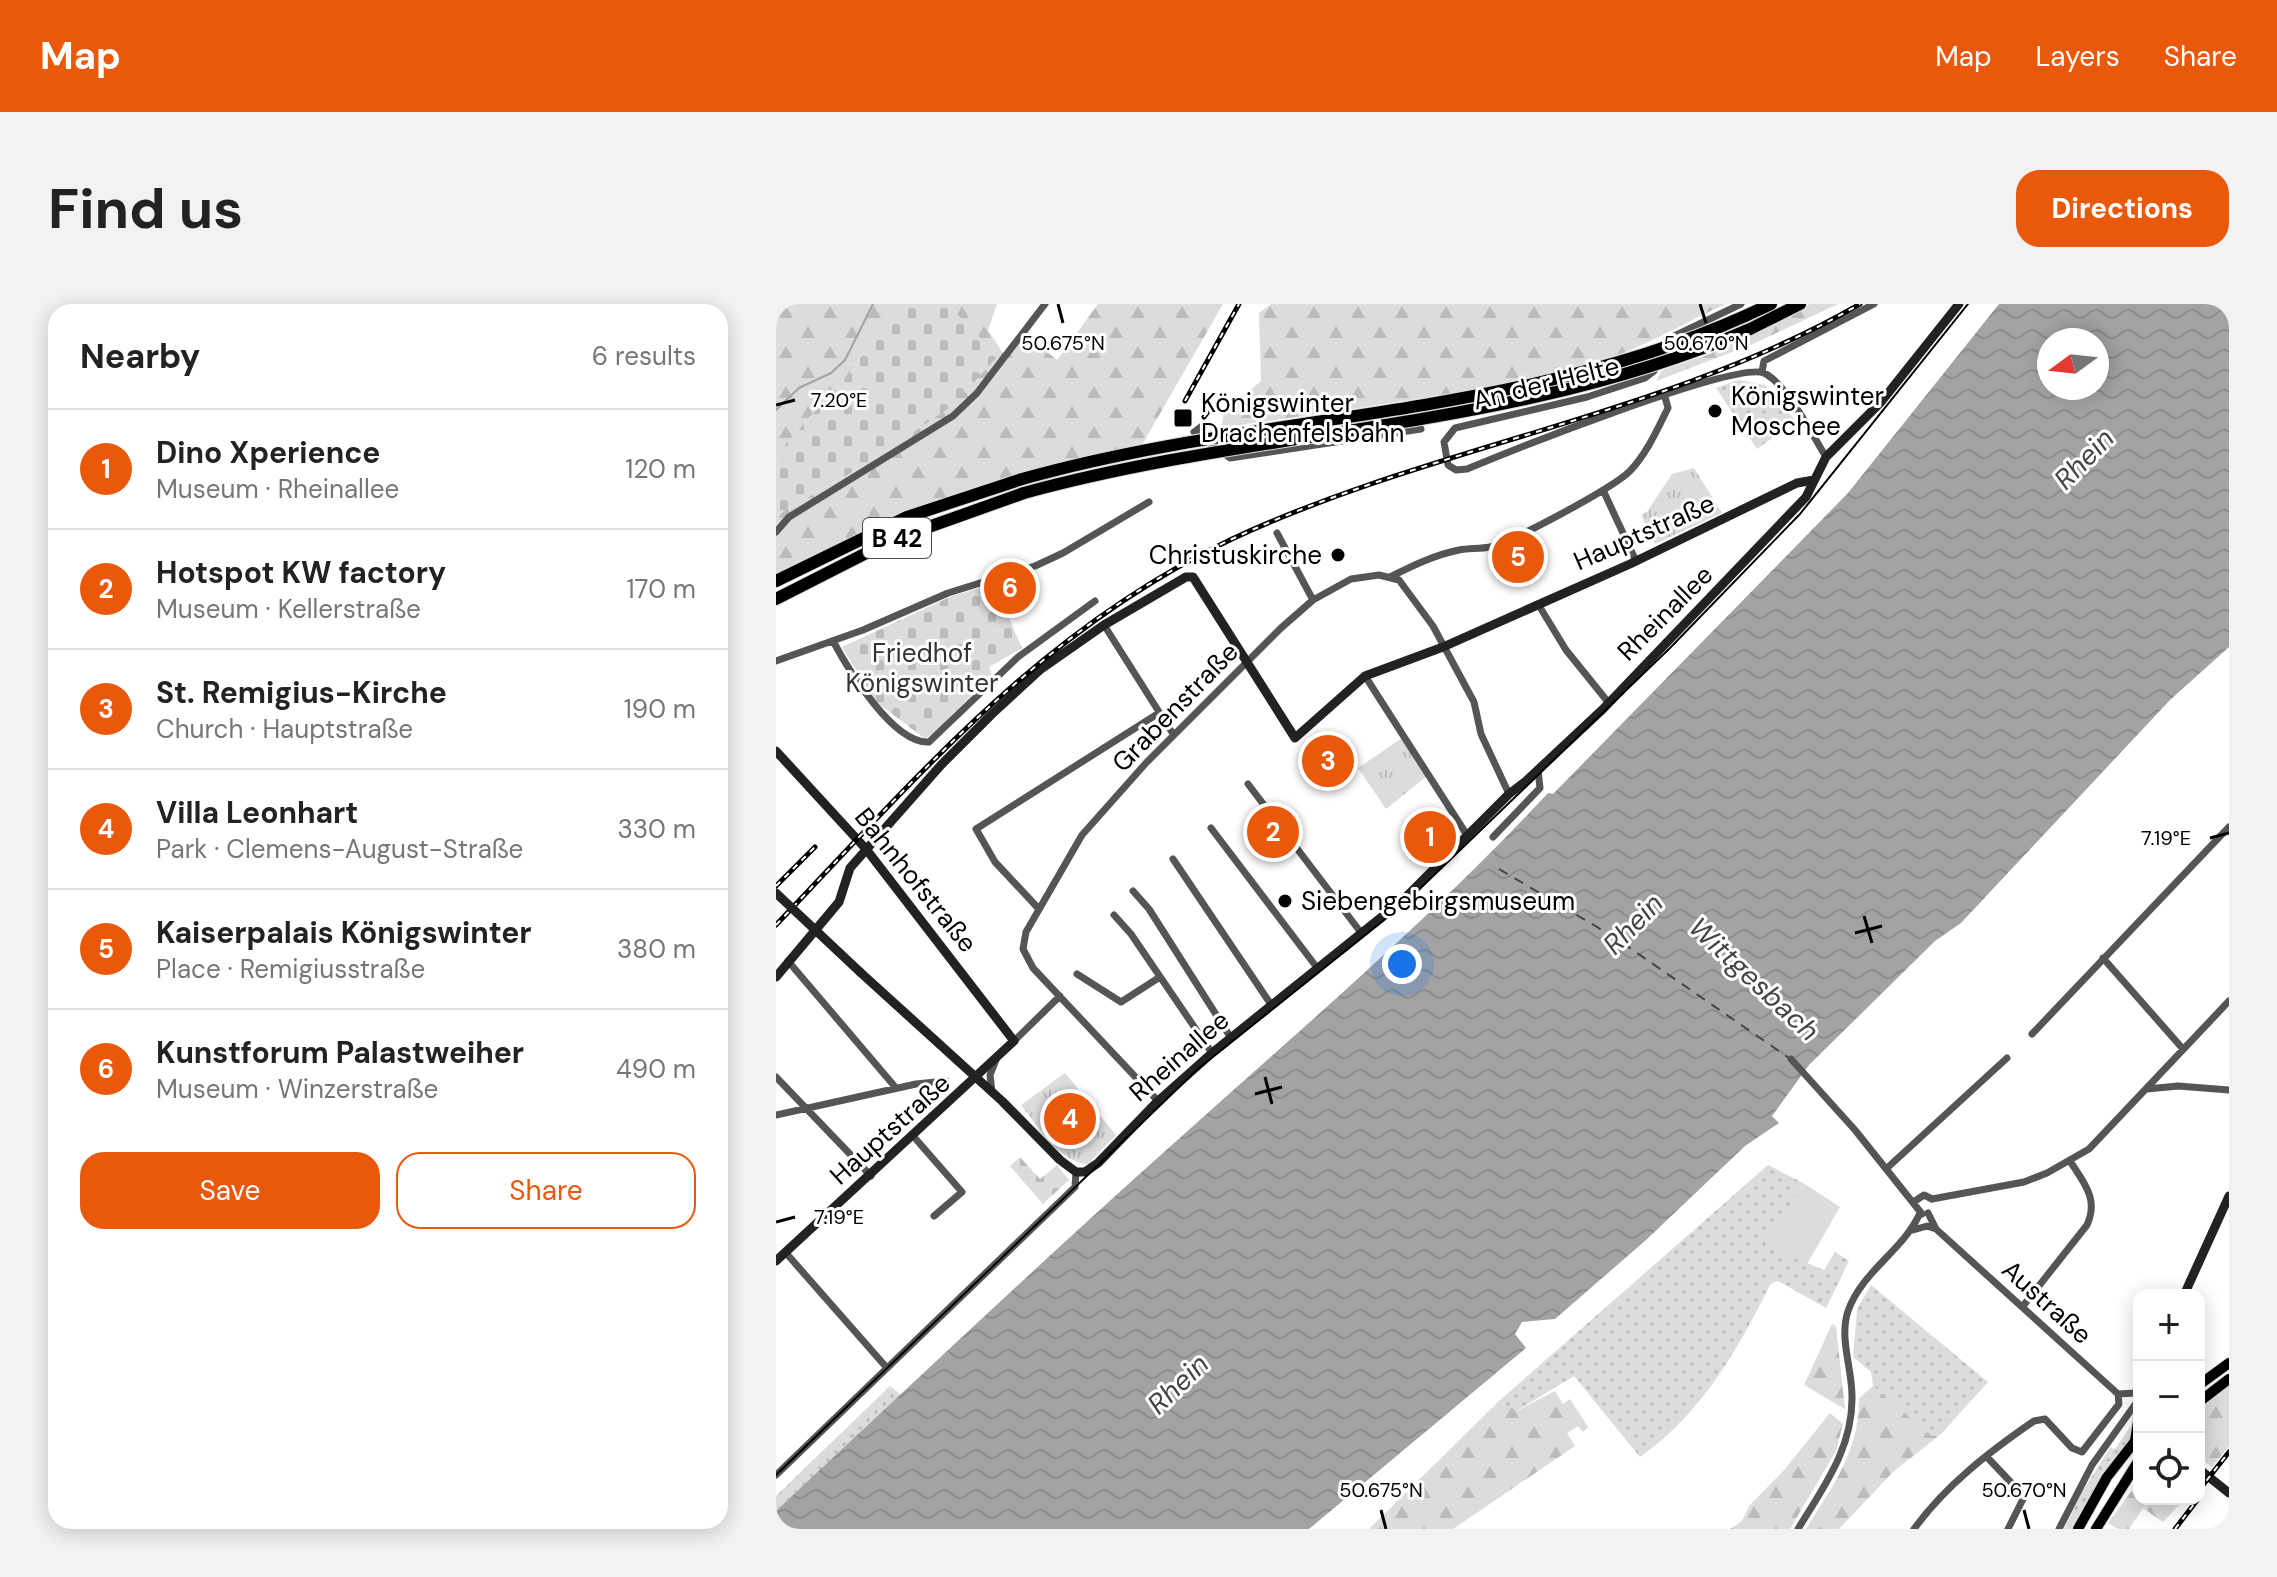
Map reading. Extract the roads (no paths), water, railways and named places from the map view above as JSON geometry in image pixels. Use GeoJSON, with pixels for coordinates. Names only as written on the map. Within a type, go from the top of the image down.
{"type":"FeatureCollection","features":[{"type":"Feature","properties":{"kind":"highway","name":"B 42"},"geometry":{"type":"LineString","coordinates":[[776,581],[879,529],[1022,479],[1155,448],[1525,387],[1660,350],[1743,310],[1771,304]]}},
{"type":"Feature","properties":{"kind":"highway","name":"B 42"},"geometry":{"type":"LineString","coordinates":[[776,599],[892,540],[1024,493],[1147,464],[1464,413],[1587,387],[1666,364],[1800,304]]}},
{"type":"Feature","properties":{"kind":"main road"},"geometry":{"type":"LineString","coordinates":[[2205,1381],[2229,1363]]}},
{"type":"Feature","properties":{"kind":"main road"},"geometry":{"type":"LineString","coordinates":[[2205,1397],[2229,1379]]}},
{"type":"Feature","properties":{"kind":"main road"},"geometry":{"type":"LineString","coordinates":[[2078,1529],[2107,1477],[2133,1443]]}},
{"type":"Feature","properties":{"kind":"main road"},"geometry":{"type":"LineString","coordinates":[[2096,1529],[2133,1470]]}},
{"type":"Feature","properties":{"kind":"street"},"geometry":{"type":"LineString","coordinates":[[776,532],[789,517],[953,416],[977,393],[1045,304]]}},
{"type":"Feature","properties":{"kind":"street"},"geometry":{"type":"LineString","coordinates":[[1762,372],[1764,361],[1874,304]]}},
{"type":"Feature","properties":{"kind":"street"},"geometry":{"type":"LineString","coordinates":[[1814,480],[1826,457],[1867,419],[1959,304]]}},
{"type":"Feature","properties":{"kind":"street","name":"An der Helte"},"geometry":{"type":"LineString","coordinates":[[1665,397],[1467,469],[1452,469],[1444,453],[1445,438],[1455,428],[1587,397],[1645,378],[1654,371],[1670,338],[1743,310]]}},
{"type":"Feature","properties":{"kind":"street"},"geometry":{"type":"LineString","coordinates":[[1390,577],[1428,559],[1510,540],[1603,490],[1629,472],[1650,446],[1668,408],[1665,397],[1726,376],[1762,372],[1775,382],[1826,457]]}},
{"type":"Feature","properties":{"kind":"street"},"geometry":{"type":"LineString","coordinates":[[1202,426],[1194,432],[1230,458],[1421,429]]}},
{"type":"Feature","properties":{"kind":"street","name":"Hauptstraße"},"geometry":{"type":"LineString","coordinates":[[1245,663],[1295,738],[1365,676],[1443,647],[1636,561],[1797,483],[1814,480]]}},
{"type":"Feature","properties":{"kind":"street","name":"Rheinallee"},"geometry":{"type":"LineString","coordinates":[[776,1475],[1075,1187],[1076,1172],[1085,1172],[1098,1163],[1158,1101],[1212,1053],[1404,899],[1735,575],[1806,497],[1814,480]]}},
{"type":"Feature","properties":{"kind":"street"},"geometry":{"type":"LineString","coordinates":[[1603,490],[1636,561]]}},
{"type":"Feature","properties":{"kind":"street"},"geometry":{"type":"LineString","coordinates":[[776,661],[948,593],[1035,566],[1149,502]]}},
{"type":"Feature","properties":{"kind":"street"},"geometry":{"type":"LineString","coordinates":[[1277,533],[1313,600]]}},
{"type":"Feature","properties":{"kind":"street","name":"Grabenstraße"},"geometry":{"type":"LineString","coordinates":[[1060,996],[1033,968],[1023,949],[1026,932],[1038,908],[1082,835],[1173,734],[1313,600],[1351,579],[1368,575],[1390,577]]}},
{"type":"Feature","properties":{"kind":"street"},"geometry":{"type":"LineString","coordinates":[[776,977],[842,896],[847,871],[941,765],[1041,669],[1104,625],[1191,576],[1245,663]]}},
{"type":"Feature","properties":{"kind":"street"},"geometry":{"type":"LineString","coordinates":[[1390,577],[1404,586],[1433,626],[1474,702],[1481,734],[1509,794]]}},
{"type":"Feature","properties":{"kind":"street"},"geometry":{"type":"LineString","coordinates":[[833,641],[872,703],[915,740],[929,742],[1018,657],[1095,601]]}},
{"type":"Feature","properties":{"kind":"street"},"geometry":{"type":"LineString","coordinates":[[1538,604],[1566,650],[1608,702]]}},
{"type":"Feature","properties":{"kind":"street"},"geometry":{"type":"LineString","coordinates":[[1104,625],[1173,734]]}},
{"type":"Feature","properties":{"kind":"street"},"geometry":{"type":"LineString","coordinates":[[1365,676],[1467,835]]}},
{"type":"Feature","properties":{"kind":"street"},"geometry":{"type":"LineString","coordinates":[[1038,908],[995,862],[976,829],[1159,713]]}},
{"type":"Feature","properties":{"kind":"street","name":"Bahnhofstraße"},"geometry":{"type":"LineString","coordinates":[[776,751],[865,848],[1014,1041]]}},
{"type":"Feature","properties":{"kind":"street"},"geometry":{"type":"LineString","coordinates":[[1493,837],[1540,788],[1538,770]]}},
{"type":"Feature","properties":{"kind":"street"},"geometry":{"type":"LineString","coordinates":[[1526,781],[1532,788],[1531,799]]}},
{"type":"Feature","properties":{"kind":"street"},"geometry":{"type":"LineString","coordinates":[[1248,784],[1362,934]]}},
{"type":"Feature","properties":{"kind":"street"},"geometry":{"type":"LineString","coordinates":[[2032,1034],[2229,827]]}},
{"type":"Feature","properties":{"kind":"street"},"geometry":{"type":"LineString","coordinates":[[1211,828],[1318,969]]}},
{"type":"Feature","properties":{"kind":"street"},"geometry":{"type":"LineString","coordinates":[[1173,859],[1272,1006]]}},
{"type":"Feature","properties":{"kind":"street"},"geometry":{"type":"LineString","coordinates":[[1133,891],[1149,909],[1231,1038]]}},
{"type":"Feature","properties":{"kind":"street"},"geometry":{"type":"LineString","coordinates":[[776,893],[1076,1172]]}},
{"type":"Feature","properties":{"kind":"street"},"geometry":{"type":"LineString","coordinates":[[1114,915],[1212,1053]]}},
{"type":"Feature","properties":{"kind":"street"},"geometry":{"type":"LineString","coordinates":[[2103,958],[2183,1049]]}},
{"type":"Feature","properties":{"kind":"street"},"geometry":{"type":"LineString","coordinates":[[788,961],[896,1088]]}},
{"type":"Feature","properties":{"kind":"street"},"geometry":{"type":"LineString","coordinates":[[1077,974],[1121,1002],[1160,977]]}},
{"type":"Feature","properties":{"kind":"street"},"geometry":{"type":"LineString","coordinates":[[1060,996],[1158,1101]]}},
{"type":"Feature","properties":{"kind":"street","name":"Hauptstraße"},"geometry":{"type":"LineString","coordinates":[[776,1261],[977,1080],[1060,996]]}},
{"type":"Feature","properties":{"kind":"street"},"geometry":{"type":"LineString","coordinates":[[1915,1201],[1924,1195],[1932,1199],[2011,1185],[2070,1161],[2101,1138],[2229,1001]]}},
{"type":"Feature","properties":{"kind":"street"},"geometry":{"type":"LineString","coordinates":[[1886,1169],[2007,1058]]}},
{"type":"Feature","properties":{"kind":"street","name":"Austraße"},"geometry":{"type":"LineString","coordinates":[[1791,1059],[1915,1201],[1915,1208],[2118,1394]]}},
{"type":"Feature","properties":{"kind":"street","name":"Hauptstraße"},"geometry":{"type":"LineString","coordinates":[[993,1092],[990,1075],[996,1060]]}},
{"type":"Feature","properties":{"kind":"street"},"geometry":{"type":"LineString","coordinates":[[956,1063],[963,1092]]}},
{"type":"Feature","properties":{"kind":"street"},"geometry":{"type":"LineString","coordinates":[[776,1077],[871,1176]]}},
{"type":"Feature","properties":{"kind":"street"},"geometry":{"type":"LineString","coordinates":[[776,1115],[896,1088],[946,1081]]}},
{"type":"Feature","properties":{"kind":"street"},"geometry":{"type":"LineString","coordinates":[[2145,1090],[2178,1086],[2229,1090]]}},
{"type":"Feature","properties":{"kind":"street"},"geometry":{"type":"LineString","coordinates":[[914,1137],[962,1192],[934,1216]]}},
{"type":"Feature","properties":{"kind":"street"},"geometry":{"type":"LineString","coordinates":[[2023,1306],[2087,1225],[2093,1213],[2089,1191],[2070,1161]]}},
{"type":"Feature","properties":{"kind":"street"},"geometry":{"type":"LineString","coordinates":[[2187,1289],[2229,1196]]}},
{"type":"Feature","properties":{"kind":"street"},"geometry":{"type":"LineString","coordinates":[[1798,1529],[1839,1461],[1850,1431],[1852,1394],[1845,1327],[1853,1299],[1864,1281],[1913,1230],[1924,1213],[1933,1208],[1932,1199]]}},
{"type":"Feature","properties":{"kind":"street"},"geometry":{"type":"LineString","coordinates":[[1913,1230],[1927,1226],[1936,1229]]}},
{"type":"Feature","properties":{"kind":"street"},"geometry":{"type":"LineString","coordinates":[[786,1253],[887,1368]]}},
{"type":"Feature","properties":{"kind":"street"},"geometry":{"type":"LineString","coordinates":[[1914,1529],[1931,1505],[1986,1456],[2039,1419],[2045,1419],[2072,1448],[2082,1452],[2119,1404],[2118,1394],[2133,1393]]}},
{"type":"Feature","properties":{"kind":"street"},"geometry":{"type":"LineString","coordinates":[[2059,1529],[2092,1465],[2133,1414]]}},
{"type":"Feature","properties":{"kind":"street"},"geometry":{"type":"LineString","coordinates":[[1986,1456],[2023,1499],[2008,1529]]}},
{"type":"Feature","properties":{"kind":"street"},"geometry":{"type":"LineString","coordinates":[[2205,1474],[2229,1493]]}},
{"type":"Feature","properties":{"kind":"water"},"geometry":{"type":"Polygon","coordinates":[[[1999,304],[2229,304],[2229,647],[2170,700],[1961,923],[1935,941],[1809,1065],[1772,1116],[1779,1123],[1745,1146],[1646,1240],[1555,1319],[1522,1322],[1515,1334],[1526,1348],[1309,1529],[776,1529],[776,1511],[1065,1241],[1408,932],[1548,793],[1553,794],[1848,493],[1999,304]]]}},
{"type":"Feature","properties":{"kind":"waterway"},"geometry":{"type":"LineString","coordinates":[[776,410],[799,388],[831,373],[845,360],[873,304]]}},
{"type":"Feature","properties":{"kind":"tram line"},"geometry":{"type":"LineString","coordinates":[[776,1475],[1199,1068],[1403,905],[1670,648],[1800,514],[1968,304]]}},
{"type":"Feature","properties":{"kind":"railway"},"geometry":{"type":"LineString","coordinates":[[1185,401],[1239,304]]}},
{"type":"Feature","properties":{"kind":"railway"},"geometry":{"type":"LineString","coordinates":[[776,925],[880,814],[986,710],[1042,661],[1101,616],[1164,575],[1232,539],[1309,507],[1388,478],[1629,403],[1708,375],[1786,342],[1860,304]]}},
{"type":"Feature","properties":{"kind":"railway"},"geometry":{"type":"LineString","coordinates":[[1204,417],[1207,413]]}},
{"type":"Feature","properties":{"kind":"railway"},"geometry":{"type":"LineString","coordinates":[[776,886],[815,847]]}},
{"type":"Feature","properties":{"kind":"railway"},"geometry":{"type":"LineString","coordinates":[[2205,1482],[2229,1452]]}},
{"type":"Feature","properties":{"kind":"railway"},"geometry":{"type":"LineString","coordinates":[[2175,1529],[2193,1505]]}},
{"type":"Feature","properties":{"kind":"place","name":"Königswinter Moschee"},"geometry":{"type":"Point","coordinates":[1715,411]}},
{"type":"Feature","properties":{"kind":"place","name":"Königswinter Drachenfelsbahn"},"geometry":{"type":"Point","coordinates":[1183,418]}},
{"type":"Feature","properties":{"kind":"place","name":"Christuskirche"},"geometry":{"type":"Point","coordinates":[1338,555]}},
{"type":"Feature","properties":{"kind":"place","name":"Kaiserpalais Königswinter"},"geometry":{"type":"Point","coordinates":[1518,557]}},
{"type":"Feature","properties":{"kind":"place","name":"Kunstforum Palastweiher"},"geometry":{"type":"Point","coordinates":[1010,588]}},
{"type":"Feature","properties":{"kind":"place","name":"St. Remigius-Kirche"},"geometry":{"type":"Point","coordinates":[1328,761]}},
{"type":"Feature","properties":{"kind":"place","name":"Hotspot KW factory"},"geometry":{"type":"Point","coordinates":[1273,832]}},
{"type":"Feature","properties":{"kind":"place","name":"Dino Xperience"},"geometry":{"type":"Point","coordinates":[1430,837]}},
{"type":"Feature","properties":{"kind":"place","name":"Siebengebirgsmuseum"},"geometry":{"type":"Point","coordinates":[1285,901]}},
{"type":"Feature","properties":{"kind":"place","name":"Villa Leonhart"},"geometry":{"type":"Point","coordinates":[1070,1119]}},
{"type":"Feature","properties":{"kind":"water label","name":"Rhein"},"geometry":{"type":"Point","coordinates":[2084,459]}},
{"type":"Feature","properties":{"kind":"water label","name":"Rhein"},"geometry":{"type":"Point","coordinates":[1633,924]}},
{"type":"Feature","properties":{"kind":"water label","name":"Wittgesbach"},"geometry":{"type":"Point","coordinates":[1754,979]}},
{"type":"Feature","properties":{"kind":"water label","name":"Rhein"},"geometry":{"type":"Point","coordinates":[1178,1384]}},
{"type":"Feature","properties":{"kind":"park label","name":"Friedhof Königswinter"},"geometry":{"type":"Point","coordinates":[922,668]}}]}
